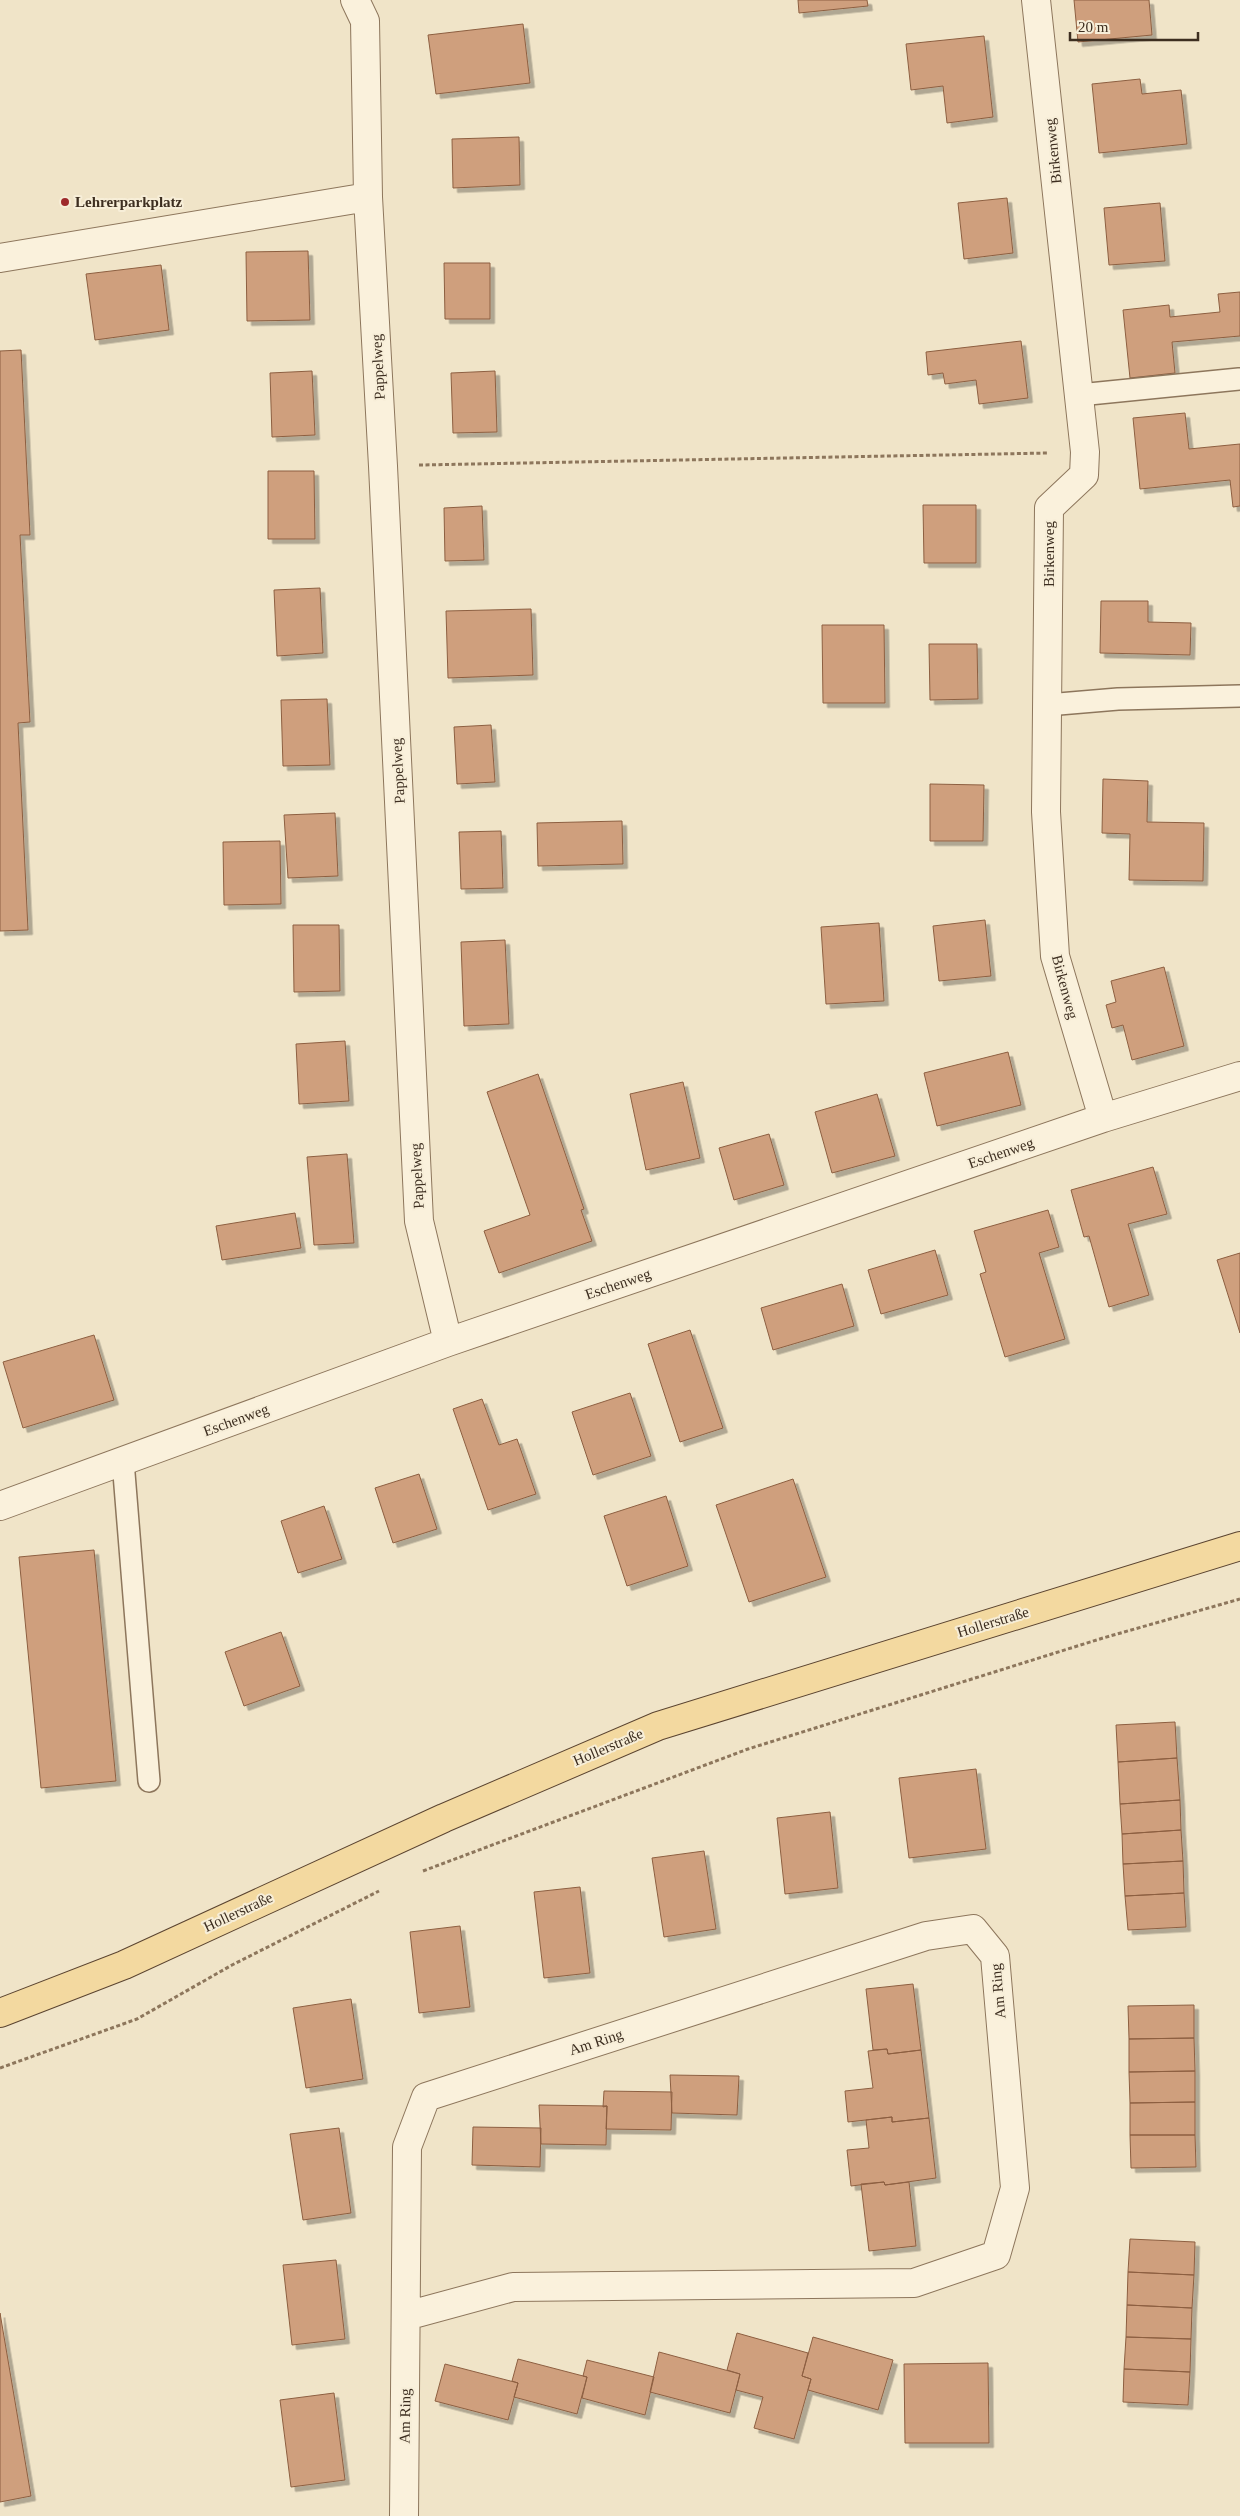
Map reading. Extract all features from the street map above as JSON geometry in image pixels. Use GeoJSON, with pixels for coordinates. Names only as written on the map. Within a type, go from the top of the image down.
{"type":"FeatureCollection","features":[{"type":"Feature","properties":{"kind":"main road","name":"Hollerstraße"},"geometry":{"type":"LineString","coordinates":[[0,2013],[124,1964],[444,1818],[658,1726],[1240,1546]]}},
{"type":"Feature","properties":{"kind":"street","name":"Pappelweg"},"geometry":{"type":"LineString","coordinates":[[355,0],[365,21],[368,197],[384,466],[419,1222],[448,1342]]}},
{"type":"Feature","properties":{"kind":"street","name":"Birkenweg"},"geometry":{"type":"LineString","coordinates":[[1036,0],[1085,452],[1084,475],[1049,508],[1046,812],[1055,956],[1103,1118]]}},
{"type":"Feature","properties":{"kind":"street"},"geometry":{"type":"LineString","coordinates":[[0,258],[368,197]]}},
{"type":"Feature","properties":{"kind":"street","name":"Eschenweg"},"geometry":{"type":"LineString","coordinates":[[0,1506],[448,1342],[1103,1118],[1240,1076]]}},
{"type":"Feature","properties":{"kind":"street","name":"Am Ring"},"geometry":{"type":"LineString","coordinates":[[404,2516],[406,2316],[408,2147],[426,2097],[926,1936],[973,1929],[995,1956],[1015,2188],[996,2254],[914,2283],[513,2287],[406,2316]]}},
{"type":"Feature","properties":{"kind":"lane"},"geometry":{"type":"LineString","coordinates":[[1079,395],[1239,379]]}},
{"type":"Feature","properties":{"kind":"lane"},"geometry":{"type":"LineString","coordinates":[[1047,705],[1118,699],[1240,696]]}},
{"type":"Feature","properties":{"kind":"lane"},"geometry":{"type":"LineString","coordinates":[[123,1461],[149,1781]]}},
{"type":"Feature","properties":{"kind":"path"},"geometry":{"type":"LineString","coordinates":[[384,466],[1085,452]]}},
{"type":"Feature","properties":{"kind":"path"},"geometry":{"type":"LineString","coordinates":[[417,1873],[748,1748],[1103,1638],[1240,1599]]}},
{"type":"Feature","properties":{"kind":"path"},"geometry":{"type":"LineString","coordinates":[[0,2068],[137,2019],[232,1965],[382,1890]]}},
{"type":"Feature","properties":{"kind":"building"},"geometry":{"type":"Polygon","coordinates":[[[798,0],[867,0],[868,6],[799,13],[798,0]]]}},
{"type":"Feature","properties":{"kind":"building"},"geometry":{"type":"Polygon","coordinates":[[[1074,0],[1149,0],[1152,35],[1078,42],[1074,0]]]}},
{"type":"Feature","properties":{"kind":"building"},"geometry":{"type":"Polygon","coordinates":[[[523,24],[530,83],[436,94],[428,35],[523,24]]]}},
{"type":"Feature","properties":{"kind":"building"},"geometry":{"type":"Polygon","coordinates":[[[984,36],[993,117],[947,123],[943,86],[911,90],[906,44],[984,36]]]}},
{"type":"Feature","properties":{"kind":"building"},"geometry":{"type":"Polygon","coordinates":[[[1140,79],[1142,94],[1181,90],[1187,144],[1099,153],[1092,84],[1140,79]]]}},
{"type":"Feature","properties":{"kind":"building"},"geometry":{"type":"Polygon","coordinates":[[[519,137],[520,185],[453,188],[452,139],[519,137]]]}},
{"type":"Feature","properties":{"kind":"building"},"geometry":{"type":"Polygon","coordinates":[[[1007,198],[1013,253],[964,259],[958,203],[1007,198]]]}},
{"type":"Feature","properties":{"kind":"building"},"geometry":{"type":"Polygon","coordinates":[[[1160,203],[1165,261],[1109,265],[1104,208],[1160,203]]]}},
{"type":"Feature","properties":{"kind":"building"},"geometry":{"type":"Polygon","coordinates":[[[308,251],[310,320],[247,321],[246,252],[308,251]]]}},
{"type":"Feature","properties":{"kind":"building"},"geometry":{"type":"Polygon","coordinates":[[[444,263],[490,263],[490,319],[445,319],[444,263]]]}},
{"type":"Feature","properties":{"kind":"building"},"geometry":{"type":"Polygon","coordinates":[[[161,265],[169,330],[95,340],[86,274],[161,265]]]}},
{"type":"Feature","properties":{"kind":"building"},"geometry":{"type":"Polygon","coordinates":[[[1240,292],[1240,336],[1172,342],[1175,373],[1130,378],[1123,310],[1169,305],[1170,317],[1220,312],[1218,294],[1240,292]]]}},
{"type":"Feature","properties":{"kind":"building"},"geometry":{"type":"Polygon","coordinates":[[[1021,341],[1028,398],[979,404],[976,380],[945,384],[943,373],[928,375],[926,352],[1021,341]]]}},
{"type":"Feature","properties":{"kind":"building"},"geometry":{"type":"Polygon","coordinates":[[[21,350],[30,535],[20,535],[30,722],[18,723],[28,930],[0,931],[0,351],[21,350]]]}},
{"type":"Feature","properties":{"kind":"building"},"geometry":{"type":"Polygon","coordinates":[[[312,371],[315,435],[272,437],[270,373],[312,371]]]}},
{"type":"Feature","properties":{"kind":"building"},"geometry":{"type":"Polygon","coordinates":[[[495,371],[497,432],[453,433],[451,373],[495,371]]]}},
{"type":"Feature","properties":{"kind":"building"},"geometry":{"type":"Polygon","coordinates":[[[1185,413],[1189,449],[1240,444],[1240,506],[1233,507],[1230,480],[1140,489],[1133,418],[1185,413]]]}},
{"type":"Feature","properties":{"kind":"building"},"geometry":{"type":"Polygon","coordinates":[[[268,471],[314,471],[315,539],[268,539],[268,471]]]}},
{"type":"Feature","properties":{"kind":"building"},"geometry":{"type":"Polygon","coordinates":[[[923,505],[976,505],[976,563],[924,563],[923,505]]]}},
{"type":"Feature","properties":{"kind":"building"},"geometry":{"type":"Polygon","coordinates":[[[482,506],[484,560],[445,561],[444,508],[482,506]]]}},
{"type":"Feature","properties":{"kind":"building"},"geometry":{"type":"Polygon","coordinates":[[[320,588],[323,653],[277,656],[274,590],[320,588]]]}},
{"type":"Feature","properties":{"kind":"building"},"geometry":{"type":"Polygon","coordinates":[[[1101,601],[1148,601],[1148,622],[1191,623],[1190,655],[1100,653],[1101,601]]]}},
{"type":"Feature","properties":{"kind":"building"},"geometry":{"type":"Polygon","coordinates":[[[531,609],[533,675],[448,678],[446,611],[531,609]]]}},
{"type":"Feature","properties":{"kind":"building"},"geometry":{"type":"Polygon","coordinates":[[[822,625],[884,625],[885,703],[823,703],[822,625]]]}},
{"type":"Feature","properties":{"kind":"building"},"geometry":{"type":"Polygon","coordinates":[[[929,644],[977,644],[978,699],[930,700],[929,644]]]}},
{"type":"Feature","properties":{"kind":"building"},"geometry":{"type":"Polygon","coordinates":[[[327,699],[330,765],[283,766],[281,700],[327,699]]]}},
{"type":"Feature","properties":{"kind":"building"},"geometry":{"type":"Polygon","coordinates":[[[491,725],[495,782],[457,784],[454,727],[491,725]]]}},
{"type":"Feature","properties":{"kind":"building"},"geometry":{"type":"Polygon","coordinates":[[[1103,779],[1148,781],[1147,822],[1204,823],[1203,881],[1129,880],[1130,834],[1102,833],[1103,779]]]}},
{"type":"Feature","properties":{"kind":"building"},"geometry":{"type":"Polygon","coordinates":[[[930,784],[984,785],[983,841],[930,841],[930,784]]]}},
{"type":"Feature","properties":{"kind":"building"},"geometry":{"type":"Polygon","coordinates":[[[335,813],[338,876],[288,878],[284,815],[335,813]]]}},
{"type":"Feature","properties":{"kind":"building"},"geometry":{"type":"Polygon","coordinates":[[[622,821],[623,864],[538,866],[537,823],[622,821]]]}},
{"type":"Feature","properties":{"kind":"building"},"geometry":{"type":"Polygon","coordinates":[[[501,831],[503,888],[461,889],[459,832],[501,831]]]}},
{"type":"Feature","properties":{"kind":"building"},"geometry":{"type":"Polygon","coordinates":[[[280,841],[281,904],[224,905],[223,842],[280,841]]]}},
{"type":"Feature","properties":{"kind":"building"},"geometry":{"type":"Polygon","coordinates":[[[985,920],[991,976],[939,981],[933,926],[985,920]]]}},
{"type":"Feature","properties":{"kind":"building"},"geometry":{"type":"Polygon","coordinates":[[[879,923],[884,1001],[826,1004],[821,927],[879,923]]]}},
{"type":"Feature","properties":{"kind":"building"},"geometry":{"type":"Polygon","coordinates":[[[293,925],[339,925],[340,991],[294,992],[293,925]]]}},
{"type":"Feature","properties":{"kind":"building"},"geometry":{"type":"Polygon","coordinates":[[[505,940],[509,1024],[464,1026],[461,942],[505,940]]]}},
{"type":"Feature","properties":{"kind":"building"},"geometry":{"type":"Polygon","coordinates":[[[1164,967],[1184,1046],[1132,1060],[1123,1025],[1112,1028],[1106,1005],[1116,1002],[1111,981],[1164,967]]]}},
{"type":"Feature","properties":{"kind":"building"},"geometry":{"type":"Polygon","coordinates":[[[345,1041],[349,1101],[299,1104],[296,1044],[345,1041]]]}},
{"type":"Feature","properties":{"kind":"building"},"geometry":{"type":"Polygon","coordinates":[[[1008,1052],[1021,1105],[937,1126],[924,1073],[1008,1052]]]}},
{"type":"Feature","properties":{"kind":"building"},"geometry":{"type":"Polygon","coordinates":[[[538,1074],[584,1209],[581,1210],[592,1241],[499,1273],[484,1231],[530,1215],[487,1092],[538,1074]]]}},
{"type":"Feature","properties":{"kind":"building"},"geometry":{"type":"Polygon","coordinates":[[[683,1082],[700,1158],[646,1170],[630,1094],[683,1082]]]}},
{"type":"Feature","properties":{"kind":"building"},"geometry":{"type":"Polygon","coordinates":[[[877,1094],[895,1156],[832,1173],[815,1112],[877,1094]]]}},
{"type":"Feature","properties":{"kind":"building"},"geometry":{"type":"Polygon","coordinates":[[[769,1134],[784,1185],[734,1200],[719,1148],[769,1134]]]}},
{"type":"Feature","properties":{"kind":"building"},"geometry":{"type":"Polygon","coordinates":[[[347,1154],[354,1243],[314,1245],[307,1157],[347,1154]]]}},
{"type":"Feature","properties":{"kind":"building"},"geometry":{"type":"Polygon","coordinates":[[[1153,1167],[1167,1214],[1128,1224],[1149,1295],[1109,1307],[1089,1236],[1084,1237],[1071,1190],[1153,1167]]]}},
{"type":"Feature","properties":{"kind":"building"},"geometry":{"type":"Polygon","coordinates":[[[1048,1210],[1059,1247],[1039,1253],[1065,1339],[1005,1357],[980,1274],[986,1272],[974,1231],[1048,1210]]]}},
{"type":"Feature","properties":{"kind":"building"},"geometry":{"type":"Polygon","coordinates":[[[295,1213],[301,1248],[222,1260],[216,1226],[295,1213]]]}},
{"type":"Feature","properties":{"kind":"building"},"geometry":{"type":"Polygon","coordinates":[[[935,1250],[948,1295],[881,1314],[868,1270],[935,1250]]]}},
{"type":"Feature","properties":{"kind":"building"},"geometry":{"type":"Polygon","coordinates":[[[1240,1253],[1240,1333],[1217,1260],[1240,1253]]]}},
{"type":"Feature","properties":{"kind":"building"},"geometry":{"type":"Polygon","coordinates":[[[842,1284],[854,1326],[773,1350],[761,1308],[842,1284]]]}},
{"type":"Feature","properties":{"kind":"building"},"geometry":{"type":"Polygon","coordinates":[[[690,1330],[723,1428],[680,1442],[648,1344],[690,1330]]]}},
{"type":"Feature","properties":{"kind":"building"},"geometry":{"type":"Polygon","coordinates":[[[94,1335],[114,1400],[23,1428],[3,1362],[94,1335]]]}},
{"type":"Feature","properties":{"kind":"building"},"geometry":{"type":"Polygon","coordinates":[[[630,1393],[651,1456],[593,1475],[572,1412],[630,1393]]]}},
{"type":"Feature","properties":{"kind":"building"},"geometry":{"type":"Polygon","coordinates":[[[482,1399],[499,1445],[517,1439],[536,1494],[488,1510],[453,1409],[482,1399]]]}},
{"type":"Feature","properties":{"kind":"building"},"geometry":{"type":"Polygon","coordinates":[[[419,1474],[437,1529],[393,1543],[375,1488],[419,1474]]]}},
{"type":"Feature","properties":{"kind":"building"},"geometry":{"type":"Polygon","coordinates":[[[793,1479],[826,1577],[749,1602],[716,1505],[793,1479]]]}},
{"type":"Feature","properties":{"kind":"building"},"geometry":{"type":"Polygon","coordinates":[[[666,1496],[688,1566],[627,1586],[604,1516],[666,1496]]]}},
{"type":"Feature","properties":{"kind":"building"},"geometry":{"type":"Polygon","coordinates":[[[324,1506],[342,1559],[298,1573],[281,1521],[324,1506]]]}},
{"type":"Feature","properties":{"kind":"building"},"geometry":{"type":"Polygon","coordinates":[[[94,1550],[116,1781],[41,1788],[19,1557],[94,1550]]]}},
{"type":"Feature","properties":{"kind":"building"},"geometry":{"type":"Polygon","coordinates":[[[281,1632],[300,1686],[244,1706],[225,1652],[281,1632]]]}},
{"type":"Feature","properties":{"kind":"building"},"geometry":{"type":"Polygon","coordinates":[[[1175,1722],[1177,1758],[1118,1762],[1116,1725],[1175,1722]]]}},
{"type":"Feature","properties":{"kind":"building"},"geometry":{"type":"Polygon","coordinates":[[[1177,1758],[1180,1800],[1120,1804],[1118,1762],[1177,1758]]]}},
{"type":"Feature","properties":{"kind":"building"},"geometry":{"type":"Polygon","coordinates":[[[976,1769],[986,1849],[909,1858],[899,1778],[976,1769]]]}},
{"type":"Feature","properties":{"kind":"building"},"geometry":{"type":"Polygon","coordinates":[[[1180,1800],[1181,1830],[1122,1834],[1120,1804],[1180,1800]]]}},
{"type":"Feature","properties":{"kind":"building"},"geometry":{"type":"Polygon","coordinates":[[[830,1812],[838,1888],[785,1894],[777,1818],[830,1812]]]}},
{"type":"Feature","properties":{"kind":"building"},"geometry":{"type":"Polygon","coordinates":[[[1181,1830],[1183,1861],[1123,1864],[1122,1834],[1181,1830]]]}},
{"type":"Feature","properties":{"kind":"building"},"geometry":{"type":"Polygon","coordinates":[[[704,1851],[716,1929],[664,1937],[652,1858],[704,1851]]]}},
{"type":"Feature","properties":{"kind":"building"},"geometry":{"type":"Polygon","coordinates":[[[1183,1861],[1184,1893],[1125,1896],[1123,1864],[1183,1861]]]}},
{"type":"Feature","properties":{"kind":"building"},"geometry":{"type":"Polygon","coordinates":[[[580,1887],[590,1973],[544,1978],[534,1892],[580,1887]]]}},
{"type":"Feature","properties":{"kind":"building"},"geometry":{"type":"Polygon","coordinates":[[[1184,1893],[1186,1927],[1128,1930],[1125,1896],[1184,1893]]]}},
{"type":"Feature","properties":{"kind":"building"},"geometry":{"type":"Polygon","coordinates":[[[460,1926],[470,2007],[419,2013],[410,1932],[460,1926]]]}},
{"type":"Feature","properties":{"kind":"building"},"geometry":{"type":"Polygon","coordinates":[[[913,1984],[921,2050],[888,2054],[887,2049],[873,2050],[866,1989],[913,1984]]]}},
{"type":"Feature","properties":{"kind":"building"},"geometry":{"type":"Polygon","coordinates":[[[351,1999],[363,2079],[306,2088],[293,2008],[351,1999]]]}},
{"type":"Feature","properties":{"kind":"building"},"geometry":{"type":"Polygon","coordinates":[[[1194,2005],[1194,2038],[1129,2039],[1128,2006],[1194,2005]]]}},
{"type":"Feature","properties":{"kind":"building"},"geometry":{"type":"Polygon","coordinates":[[[1194,2038],[1195,2071],[1129,2072],[1129,2039],[1194,2038]]]}},
{"type":"Feature","properties":{"kind":"building"},"geometry":{"type":"Polygon","coordinates":[[[887,2049],[888,2054],[921,2050],[929,2118],[892,2122],[892,2117],[848,2122],[845,2091],[873,2088],[868,2051],[887,2049]]]}},
{"type":"Feature","properties":{"kind":"building"},"geometry":{"type":"Polygon","coordinates":[[[1195,2071],[1195,2102],[1130,2103],[1129,2072],[1195,2071]]]}},
{"type":"Feature","properties":{"kind":"building"},"geometry":{"type":"Polygon","coordinates":[[[670,2075],[739,2076],[737,2115],[672,2113],[670,2075]]]}},
{"type":"Feature","properties":{"kind":"building"},"geometry":{"type":"Polygon","coordinates":[[[604,2091],[672,2092],[671,2130],[606,2129],[607,2106],[603,2107],[604,2091]]]}},
{"type":"Feature","properties":{"kind":"building"},"geometry":{"type":"Polygon","coordinates":[[[1195,2102],[1195,2135],[1130,2135],[1130,2103],[1195,2102]]]}},
{"type":"Feature","properties":{"kind":"building"},"geometry":{"type":"Polygon","coordinates":[[[539,2105],[607,2106],[606,2145],[541,2144],[539,2105]]]}},
{"type":"Feature","properties":{"kind":"building"},"geometry":{"type":"Polygon","coordinates":[[[892,2117],[892,2122],[929,2118],[936,2178],[885,2185],[884,2182],[851,2186],[847,2150],[869,2148],[866,2120],[892,2117]]]}},
{"type":"Feature","properties":{"kind":"building"},"geometry":{"type":"Polygon","coordinates":[[[473,2127],[541,2128],[540,2167],[472,2165],[473,2127]]]}},
{"type":"Feature","properties":{"kind":"building"},"geometry":{"type":"Polygon","coordinates":[[[339,2128],[351,2213],[303,2220],[290,2134],[339,2128]]]}},
{"type":"Feature","properties":{"kind":"building"},"geometry":{"type":"Polygon","coordinates":[[[1130,2135],[1195,2135],[1196,2167],[1131,2168],[1130,2135]]]}},
{"type":"Feature","properties":{"kind":"building"},"geometry":{"type":"Polygon","coordinates":[[[884,2182],[885,2185],[909,2182],[916,2246],[869,2251],[861,2184],[884,2182]]]}},
{"type":"Feature","properties":{"kind":"building"},"geometry":{"type":"Polygon","coordinates":[[[1130,2239],[1195,2242],[1194,2275],[1128,2272],[1130,2239]]]}},
{"type":"Feature","properties":{"kind":"building"},"geometry":{"type":"Polygon","coordinates":[[[336,2260],[345,2339],[292,2345],[283,2265],[336,2260]]]}},
{"type":"Feature","properties":{"kind":"building"},"geometry":{"type":"Polygon","coordinates":[[[1128,2272],[1194,2275],[1192,2308],[1127,2305],[1128,2272]]]}},
{"type":"Feature","properties":{"kind":"building"},"geometry":{"type":"Polygon","coordinates":[[[1127,2305],[1192,2308],[1191,2339],[1126,2337],[1127,2305]]]}},
{"type":"Feature","properties":{"kind":"building"},"geometry":{"type":"Polygon","coordinates":[[[0,2313],[31,2496],[0,2502],[0,2313]]]}},
{"type":"Feature","properties":{"kind":"building"},"geometry":{"type":"Polygon","coordinates":[[[737,2333],[808,2353],[802,2376],[811,2379],[794,2439],[754,2428],[763,2397],[736,2390],[740,2374],[727,2370],[737,2333]]]}},
{"type":"Feature","properties":{"kind":"building"},"geometry":{"type":"Polygon","coordinates":[[[813,2337],[893,2360],[878,2410],[808,2390],[811,2379],[802,2376],[813,2337]]]}},
{"type":"Feature","properties":{"kind":"building"},"geometry":{"type":"Polygon","coordinates":[[[1126,2337],[1191,2339],[1190,2372],[1124,2369],[1126,2337]]]}},
{"type":"Feature","properties":{"kind":"building"},"geometry":{"type":"Polygon","coordinates":[[[659,2352],[740,2374],[730,2413],[650,2392],[659,2352]]]}},
{"type":"Feature","properties":{"kind":"building"},"geometry":{"type":"Polygon","coordinates":[[[518,2359],[587,2377],[577,2414],[514,2397],[518,2383],[512,2381],[518,2359]]]}},
{"type":"Feature","properties":{"kind":"building"},"geometry":{"type":"Polygon","coordinates":[[[587,2360],[654,2377],[645,2415],[582,2398],[587,2377],[583,2376],[587,2360]]]}},
{"type":"Feature","properties":{"kind":"building"},"geometry":{"type":"Polygon","coordinates":[[[988,2363],[989,2443],[905,2443],[904,2364],[988,2363]]]}},
{"type":"Feature","properties":{"kind":"building"},"geometry":{"type":"Polygon","coordinates":[[[445,2364],[518,2383],[508,2420],[435,2401],[445,2364]]]}},
{"type":"Feature","properties":{"kind":"building"},"geometry":{"type":"Polygon","coordinates":[[[1124,2369],[1190,2372],[1188,2405],[1123,2402],[1124,2369]]]}},
{"type":"Feature","properties":{"kind":"building"},"geometry":{"type":"Polygon","coordinates":[[[334,2393],[345,2480],[291,2487],[280,2400],[334,2393]]]}},
{"type":"Feature","properties":{"kind":"place","name":"Lehrerparkplatz"},"geometry":{"type":"Point","coordinates":[65,202]}}]}
